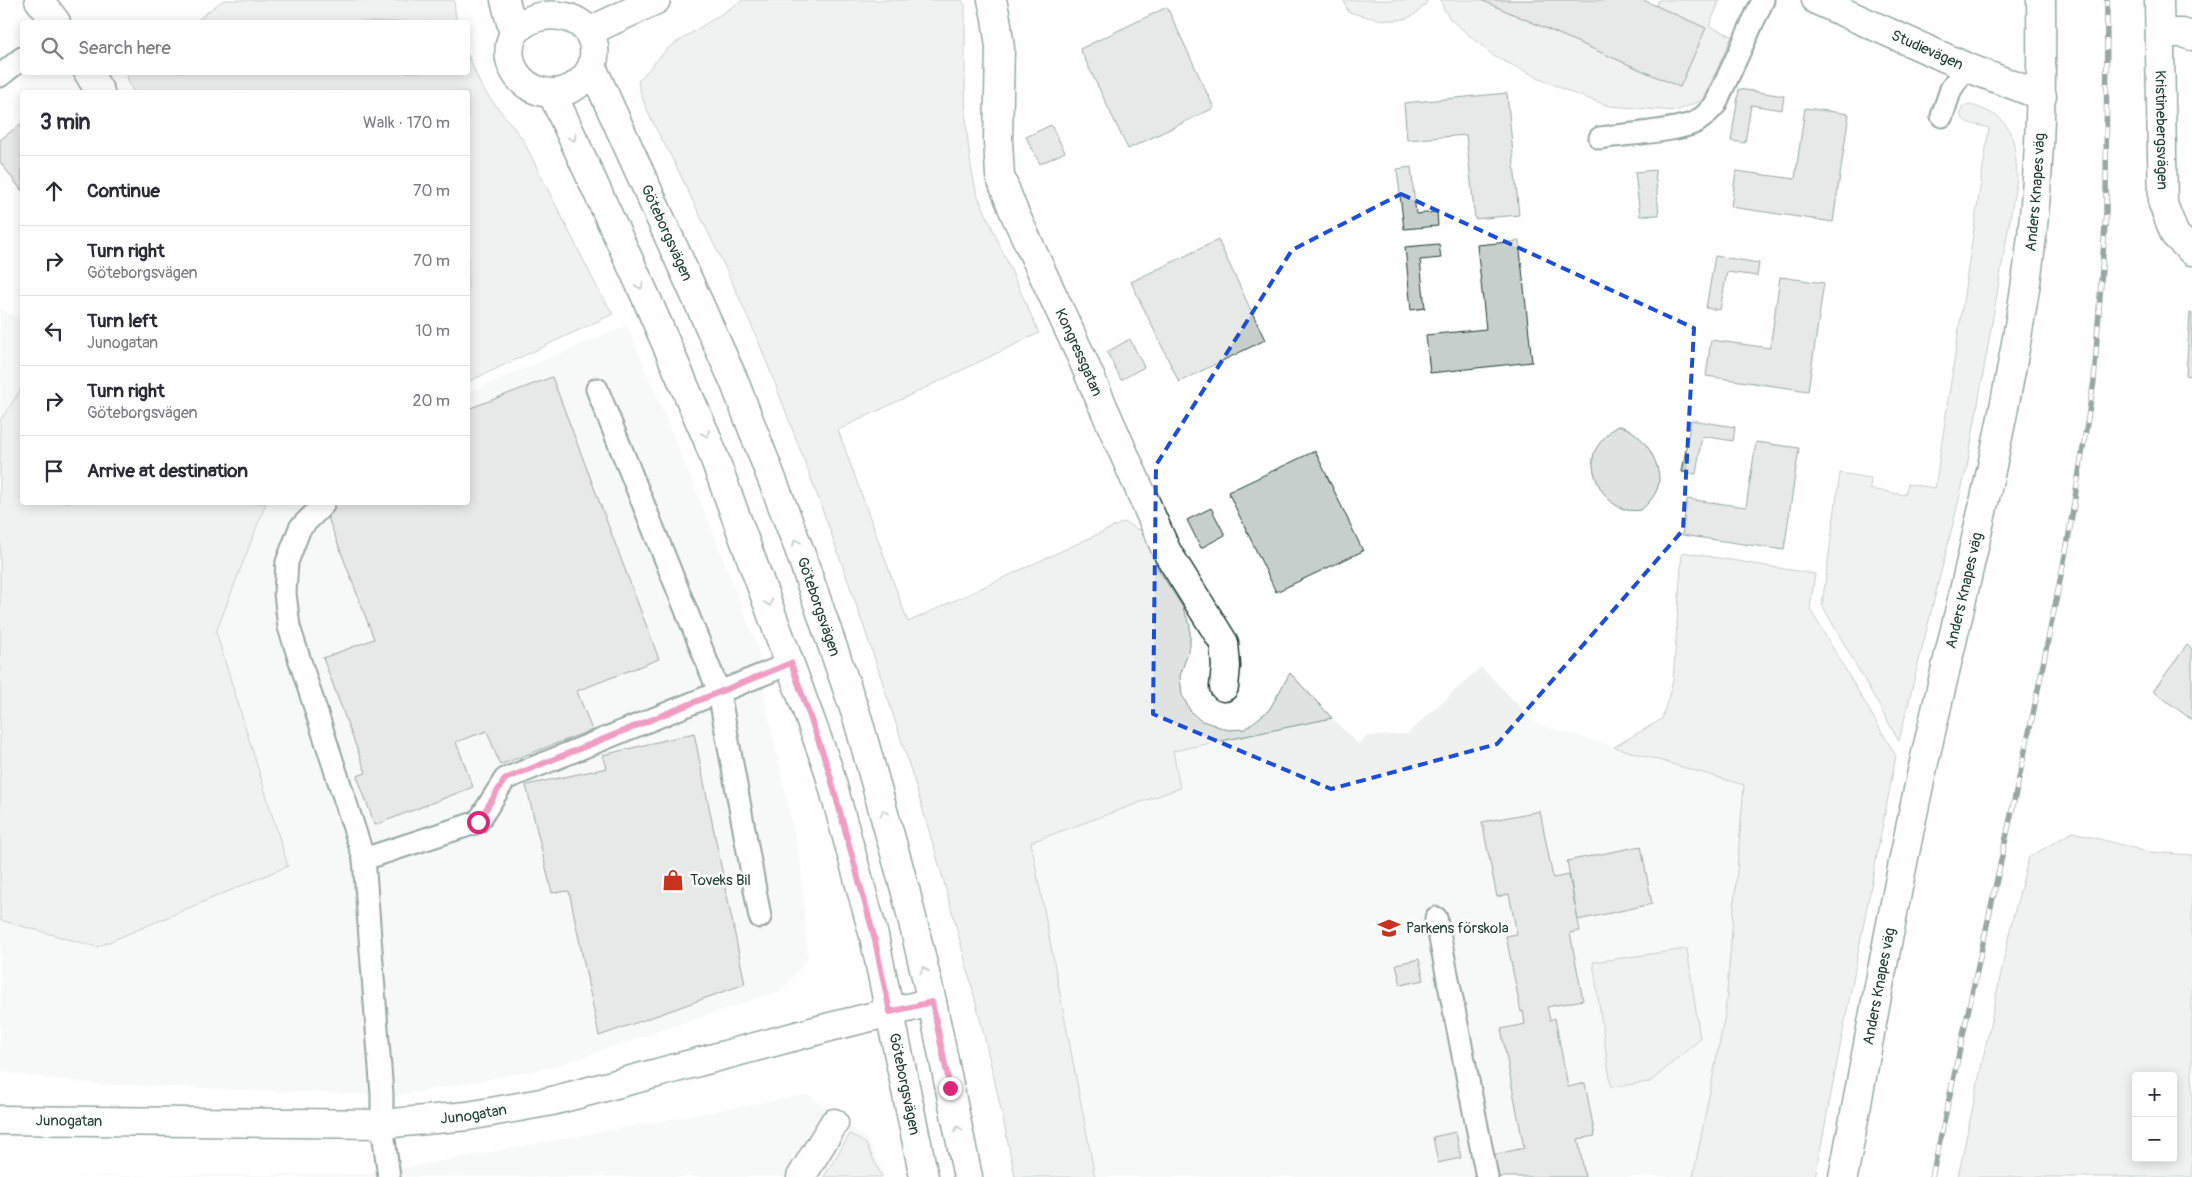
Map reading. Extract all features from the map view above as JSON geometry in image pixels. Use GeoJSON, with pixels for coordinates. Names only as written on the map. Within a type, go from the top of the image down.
{"type":"FeatureCollection","features":[{"type":"Feature","properties":{"kind":"street"},"geometry":{"type":"LineString","coordinates":[[39,0],[54,20]]}},
{"type":"Feature","properties":{"kind":"street"},"geometry":{"type":"LineString","coordinates":[[505,0],[514,34]]}},
{"type":"Feature","properties":{"kind":"street"},"geometry":{"type":"LineString","coordinates":[[592,67],[587,77],[574,88],[552,94],[530,88],[519,77],[510,56],[514,34],[523,19],[533,12],[553,4],[576,15],[590,31],[656,0]]}},
{"type":"Feature","properties":{"kind":"street","name":"Kongressgatan"},"geometry":{"type":"LineString","coordinates":[[992,0],[1000,48],[998,140],[1000,176],[1014,212],[1132,470],[1167,552],[1224,643],[1226,666],[1224,687]]}},
{"type":"Feature","properties":{"kind":"street","name":"Studievägen"},"geometry":{"type":"LineString","coordinates":[[1816,0],[1966,67],[2042,96]]}},
{"type":"Feature","properties":{"kind":"street","name":"Anders Knapes väg"},"geometry":{"type":"LineString","coordinates":[[1843,1177],[1917,795],[2014,361],[2027,280],[2036,205],[2042,96],[2041,0]]}},
{"type":"Feature","properties":{"kind":"street","name":"Kristinebergsvägen"},"geometry":{"type":"LineString","coordinates":[[2159,0],[2163,204],[2175,235],[2192,251]]}},
{"type":"Feature","properties":{"kind":"street","name":"Göteborgsvägen"},"geometry":{"type":"LineString","coordinates":[[590,31],[595,49],[592,67],[734,381],[799,549],[858,720],[906,893],[932,1002],[968,1177]]}},
{"type":"Feature","properties":{"kind":"street"},"geometry":{"type":"LineString","coordinates":[[2160,33],[2182,33],[2192,36]]}},
{"type":"Feature","properties":{"kind":"street"},"geometry":{"type":"LineString","coordinates":[[90,75],[99,90]]}},
{"type":"Feature","properties":{"kind":"street","name":"Göteborgsvägen"},"geometry":{"type":"LineString","coordinates":[[552,94],[649,304],[707,438],[828,768],[874,936],[924,1177]]}},
{"type":"Feature","properties":{"kind":"street","name":"Junogatan"},"geometry":{"type":"LineString","coordinates":[[7,1117],[382,1124],[468,1116],[552,1101],[932,1002]]}},
{"type":"Feature","properties":{"kind":"street"},"geometry":{"type":"LineString","coordinates":[[801,1177],[834,1123]]}},
{"type":"Feature","properties":{"kind":"lane"},"geometry":{"type":"LineString","coordinates":[[1600,138],[1682,126],[1695,122],[1706,115],[1716,105],[1763,0]]}},
{"type":"Feature","properties":{"kind":"lane"},"geometry":{"type":"LineString","coordinates":[[0,76],[20,60]]}},
{"type":"Feature","properties":{"kind":"lane"},"geometry":{"type":"LineString","coordinates":[[1942,116],[1951,88],[1966,67]]}},
{"type":"Feature","properties":{"kind":"lane"},"geometry":{"type":"LineString","coordinates":[[597,389],[719,692],[760,917]]}},
{"type":"Feature","properties":{"kind":"lane"},"geometry":{"type":"LineString","coordinates":[[323,505],[300,528],[287,562],[285,594],[290,627],[364,859],[382,1094],[382,1124],[389,1177]]}},
{"type":"Feature","properties":{"kind":"lane"},"geometry":{"type":"LineString","coordinates":[[364,859],[478,822],[505,779],[791,663]]}},
{"type":"Feature","properties":{"kind":"lane"},"geometry":{"type":"LineString","coordinates":[[1436,918],[1487,1177]]}},
{"type":"Feature","properties":{"kind":"highlighted area"},"geometry":{"type":"Polygon","coordinates":[[[1401,194],[1694,328],[1683,530],[1497,744],[1331,789],[1153,714],[1156,465],[1292,250],[1401,194]]]}},
{"type":"Feature","properties":{"kind":"shaded area"},"geometry":{"type":"Polygon","coordinates":[[[223,0],[454,0],[456,20],[198,20],[223,0]]]}},
{"type":"Feature","properties":{"kind":"shaded area"},"geometry":{"type":"Polygon","coordinates":[[[743,0],[962,0],[965,5],[966,124],[977,194],[1039,333],[838,430],[908,622],[1124,522],[1141,531],[1160,572],[1182,606],[1190,625],[1190,646],[1180,676],[1182,695],[1191,712],[1200,720],[1228,730],[1245,729],[1269,710],[1290,673],[1332,718],[1173,751],[1180,788],[1031,842],[1095,1177],[1015,1177],[993,1074],[941,871],[911,770],[844,570],[771,373],[749,320],[726,269],[644,103],[638,81],[668,48],[743,0]]]}},
{"type":"Feature","properties":{"kind":"shaded area"},"geometry":{"type":"Polygon","coordinates":[[[1344,0],[1428,0],[1421,10],[1412,16],[1392,20],[1348,12],[1344,0]]]}},
{"type":"Feature","properties":{"kind":"shaded area"},"geometry":{"type":"Polygon","coordinates":[[[1441,0],[1481,0],[1680,87],[1705,28],[1656,6],[1659,0],[1720,0],[1709,26],[1732,36],[1703,100],[1676,111],[1609,106],[1572,93],[1495,57],[1450,19],[1441,0]]]}},
{"type":"Feature","properties":{"kind":"shaded area"},"geometry":{"type":"Polygon","coordinates":[[[470,60],[482,88],[522,138],[599,291],[613,314],[470,381],[470,90],[132,90],[127,77],[129,75],[470,75],[470,60]]]}},
{"type":"Feature","properties":{"kind":"shaded area"},"geometry":{"type":"Polygon","coordinates":[[[1970,104],[1995,115],[2008,129],[2014,145],[2017,178],[1967,467],[1899,741],[1822,605],[1840,473],[1871,478],[1870,489],[1905,495],[1908,484],[1935,488],[1989,128],[1964,120],[1961,116],[1963,106],[1970,104]]]}},
{"type":"Feature","properties":{"kind":"shaded area"},"geometry":{"type":"Polygon","coordinates":[[[0,308],[20,319],[20,391],[0,421],[0,308]]]}},
{"type":"Feature","properties":{"kind":"shaded area"},"geometry":{"type":"Polygon","coordinates":[[[627,325],[710,524],[758,648],[766,704],[801,862],[808,959],[782,990],[554,1067],[398,1096],[92,1084],[0,1072],[0,920],[97,947],[288,866],[216,632],[265,505],[470,505],[470,391],[627,325]]]}},
{"type":"Feature","properties":{"kind":"shaded area"},"geometry":{"type":"Polygon","coordinates":[[[20,391],[20,505],[265,505],[216,632],[288,866],[97,947],[0,920],[0,421],[20,391]]]}},
{"type":"Feature","properties":{"kind":"shaded area"},"geometry":{"type":"Polygon","coordinates":[[[1618,426],[1634,432],[1641,439],[1647,446],[1656,464],[1659,481],[1657,490],[1641,510],[1627,510],[1613,503],[1599,486],[1594,472],[1593,458],[1596,450],[1607,434],[1618,426]]]}},
{"type":"Feature","properties":{"kind":"shaded area"},"geometry":{"type":"Polygon","coordinates":[[[1682,552],[1815,574],[1810,609],[1896,756],[1815,1177],[1693,1177],[1725,1015],[1744,785],[1614,747],[1662,719],[1673,681],[1682,552]]]}},
{"type":"Feature","properties":{"kind":"shaded area","name":"Parkens förskola"},"geometry":{"type":"Polygon","coordinates":[[[1481,667],[1537,724],[1744,784],[1725,1015],[1693,1177],[1095,1177],[1030,841],[1179,788],[1173,751],[1332,718],[1358,744],[1367,736],[1407,734],[1481,667]]]}},
{"type":"Feature","properties":{"kind":"shaded area"},"geometry":{"type":"Polygon","coordinates":[[[2073,832],[2148,852],[2192,855],[2192,1177],[1958,1177],[2012,921],[2029,857],[2073,832]]]}},
{"type":"Feature","properties":{"kind":"shaded area"},"geometry":{"type":"Polygon","coordinates":[[[1687,949],[1700,1039],[1650,1082],[1611,1087],[1593,962],[1687,949]]]}},
{"type":"Feature","properties":{"kind":"shaded area"},"geometry":{"type":"Polygon","coordinates":[[[808,1094],[868,1140],[886,1177],[0,1177],[368,1174],[808,1094]]]}},
{"type":"Feature","properties":{"kind":"shaded area"},"geometry":{"type":"Polygon","coordinates":[[[850,1134],[866,1144],[882,1177],[824,1177],[850,1134]]]}},
{"type":"Feature","properties":{"kind":"building"},"geometry":{"type":"Polygon","coordinates":[[[1481,0],[1643,0],[1706,28],[1680,87],[1481,0]]]}},
{"type":"Feature","properties":{"kind":"building"},"geometry":{"type":"Polygon","coordinates":[[[1167,7],[1214,108],[1128,149],[1080,49],[1167,7]]]}},
{"type":"Feature","properties":{"kind":"building"},"geometry":{"type":"Polygon","coordinates":[[[1739,89],[1784,96],[1782,110],[1751,105],[1745,143],[1731,141],[1739,89]]]}},
{"type":"Feature","properties":{"kind":"building"},"geometry":{"type":"Polygon","coordinates":[[[1507,93],[1519,215],[1475,219],[1466,135],[1407,140],[1404,103],[1507,93]]]}},
{"type":"Feature","properties":{"kind":"building"},"geometry":{"type":"Polygon","coordinates":[[[1805,108],[1849,114],[1833,222],[1731,207],[1736,171],[1795,179],[1805,108]]]}},
{"type":"Feature","properties":{"kind":"building"},"geometry":{"type":"Polygon","coordinates":[[[20,125],[20,188],[0,162],[0,140],[20,125]]]}},
{"type":"Feature","properties":{"kind":"building"},"geometry":{"type":"Polygon","coordinates":[[[1051,125],[1065,152],[1040,164],[1026,137],[1051,125]]]}},
{"type":"Feature","properties":{"kind":"building"},"geometry":{"type":"Polygon","coordinates":[[[1411,167],[1416,214],[1437,212],[1438,226],[1404,229],[1397,169],[1411,167]]]}},
{"type":"Feature","properties":{"kind":"building"},"geometry":{"type":"Polygon","coordinates":[[[1655,170],[1659,215],[1640,216],[1635,172],[1655,170]]]}},
{"type":"Feature","properties":{"kind":"building"},"geometry":{"type":"Polygon","coordinates":[[[1218,240],[1265,340],[1179,382],[1131,282],[1218,240]]]}},
{"type":"Feature","properties":{"kind":"building"},"geometry":{"type":"Polygon","coordinates":[[[1519,241],[1532,362],[1430,373],[1426,335],[1486,329],[1477,245],[1519,241]]]}},
{"type":"Feature","properties":{"kind":"building"},"geometry":{"type":"Polygon","coordinates":[[[1439,244],[1441,258],[1420,260],[1425,308],[1411,310],[1405,247],[1439,244]]]}},
{"type":"Feature","properties":{"kind":"building"},"geometry":{"type":"Polygon","coordinates":[[[1715,256],[1759,263],[1757,276],[1727,272],[1720,310],[1706,308],[1715,256]]]}},
{"type":"Feature","properties":{"kind":"building"},"geometry":{"type":"Polygon","coordinates":[[[1780,277],[1824,283],[1808,391],[1706,376],[1711,340],[1770,348],[1780,277]]]}},
{"type":"Feature","properties":{"kind":"building"},"geometry":{"type":"Polygon","coordinates":[[[2190,313],[2192,313],[2192,376],[2186,375],[2190,313]]]}},
{"type":"Feature","properties":{"kind":"building"},"geometry":{"type":"Polygon","coordinates":[[[1130,339],[1144,367],[1121,380],[1107,352],[1130,339]]]}},
{"type":"Feature","properties":{"kind":"building"},"geometry":{"type":"Polygon","coordinates":[[[552,377],[659,659],[577,691],[592,730],[500,765],[487,731],[456,742],[473,787],[375,825],[357,776],[366,773],[323,658],[374,639],[323,505],[470,505],[470,408],[552,377]]]}},
{"type":"Feature","properties":{"kind":"building"},"geometry":{"type":"Polygon","coordinates":[[[1691,420],[1735,427],[1733,441],[1702,436],[1696,474],[1682,472],[1691,420]]]}},
{"type":"Feature","properties":{"kind":"building"},"geometry":{"type":"Polygon","coordinates":[[[1756,442],[1799,448],[1784,550],[1682,535],[1687,499],[1746,507],[1756,442]]]}},
{"type":"Feature","properties":{"kind":"building"},"geometry":{"type":"Polygon","coordinates":[[[1315,451],[1363,551],[1276,592],[1228,492],[1315,451]]]}},
{"type":"Feature","properties":{"kind":"building"},"geometry":{"type":"Polygon","coordinates":[[[1211,508],[1225,535],[1201,548],[1187,520],[1211,508]]]}},
{"type":"Feature","properties":{"kind":"building"},"geometry":{"type":"Polygon","coordinates":[[[2187,645],[2192,649],[2192,720],[2153,691],[2187,645]]]}},
{"type":"Feature","properties":{"kind":"building"},"geometry":{"type":"Polygon","coordinates":[[[694,733],[745,984],[599,1036],[569,891],[552,893],[526,785],[607,768],[603,755],[694,733]]]}},
{"type":"Feature","properties":{"kind":"building"},"geometry":{"type":"Polygon","coordinates":[[[1540,811],[1553,878],[1569,875],[1580,931],[1570,933],[1583,1000],[1547,1007],[1550,1020],[1555,1018],[1568,1087],[1585,1083],[1595,1136],[1578,1139],[1585,1177],[1496,1177],[1492,1155],[1524,1148],[1501,1029],[1525,1024],[1506,936],[1517,934],[1509,894],[1497,897],[1482,822],[1540,811]]]}},
{"type":"Feature","properties":{"kind":"building"},"geometry":{"type":"Polygon","coordinates":[[[1641,846],[1652,904],[1578,920],[1567,861],[1641,846]]]}},
{"type":"Feature","properties":{"kind":"building"},"geometry":{"type":"Polygon","coordinates":[[[1419,959],[1424,980],[1401,985],[1396,964],[1419,959]]]}},
{"type":"Feature","properties":{"kind":"building"},"geometry":{"type":"Polygon","coordinates":[[[1456,1132],[1461,1158],[1438,1163],[1433,1137],[1456,1132]]]}},
{"type":"Feature","properties":{"kind":"railway"},"geometry":{"type":"LineString","coordinates":[[1932,1177],[2033,714],[2067,546],[2094,381],[2106,212],[2107,0]]}},
{"type":"Feature","properties":{"kind":"place","name":"Toveks Bil"},"geometry":{"type":"Point","coordinates":[673,880]}},
{"type":"Feature","properties":{"kind":"place","name":"Parkens förskola"},"geometry":{"type":"Point","coordinates":[1389,928]}},
{"type":"Feature","properties":{"kind":"route"},"geometry":{"type":"LineString","coordinates":[[478,822],[505,779],[774,668],[791,663],[828,768],[874,936],[890,1012],[932,1002],[950,1088]]}}]}
